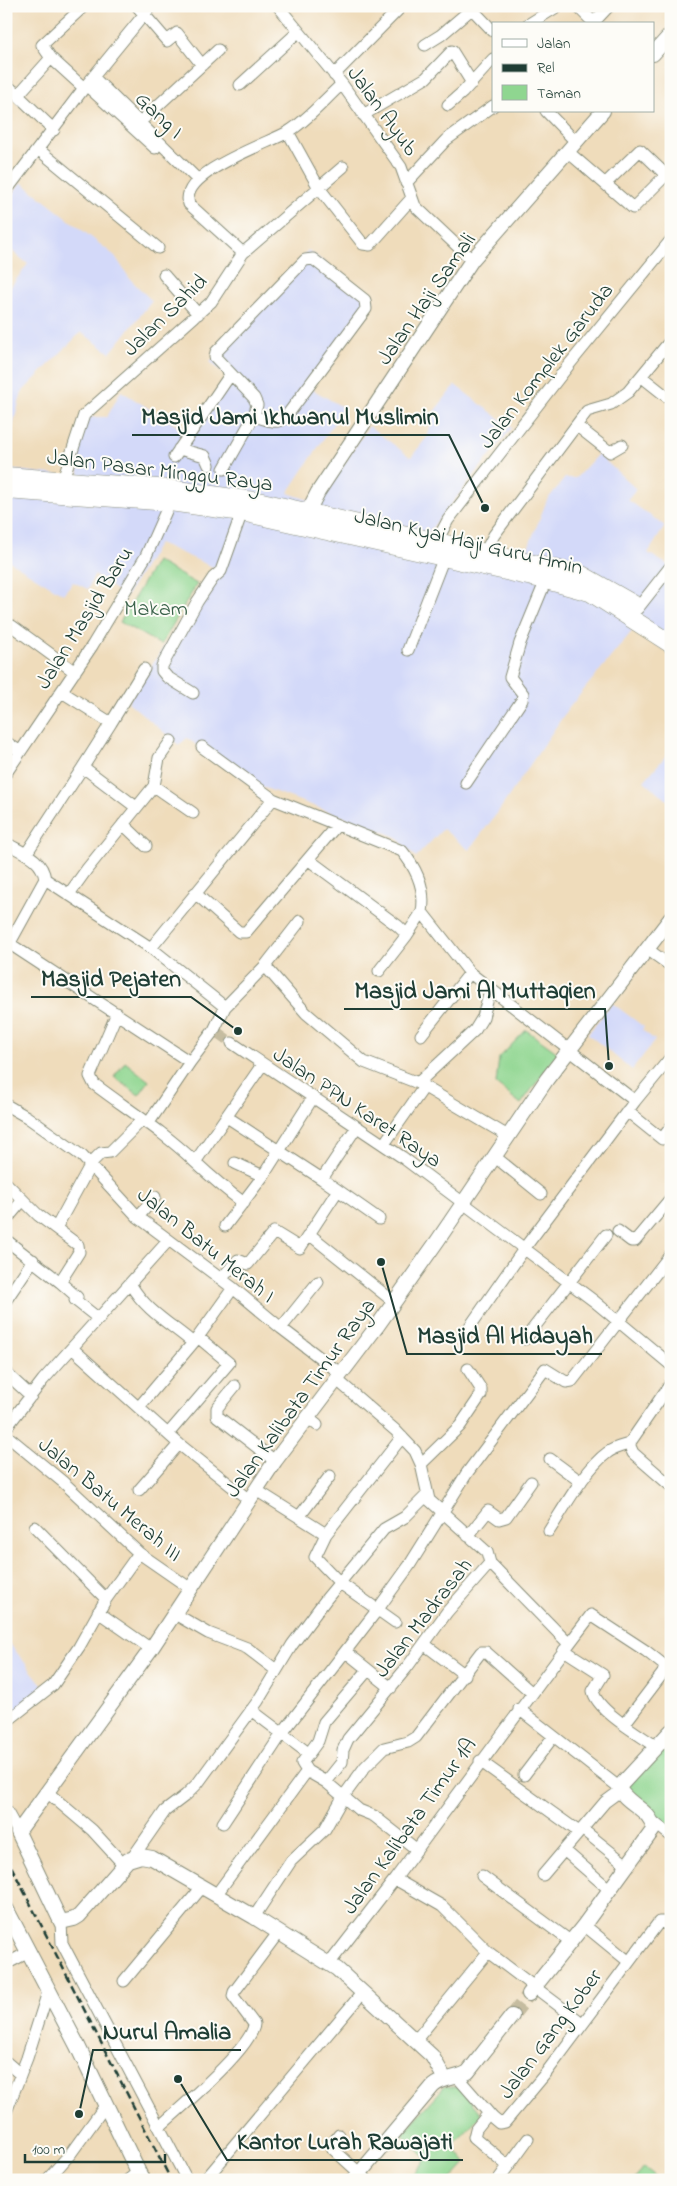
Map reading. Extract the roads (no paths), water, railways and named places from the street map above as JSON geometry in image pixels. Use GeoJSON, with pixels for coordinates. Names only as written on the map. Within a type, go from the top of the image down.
{"type":"FeatureCollection","features":[{"type":"Feature","properties":{"kind":"main road","name":"Jalan Pasar Minggu Raya"},"geometry":{"type":"LineString","coordinates":[[6,476],[66,469],[170,489],[262,502],[306,514]]}},
{"type":"Feature","properties":{"kind":"main road","name":"Jalan Pasar Minggu Raya"},"geometry":{"type":"LineString","coordinates":[[6,490],[170,502],[242,512],[306,514]]}},
{"type":"Feature","properties":{"kind":"main road","name":"Jalan Kyai Haji Guru Amin"},"geometry":{"type":"LineString","coordinates":[[306,514],[440,544],[486,550],[582,575],[641,603],[671,630]]}},
{"type":"Feature","properties":{"kind":"main road","name":"Jalan Kyai Haji Guru Amin"},"geometry":{"type":"LineString","coordinates":[[440,544],[546,580],[590,592],[671,644]]}},
{"type":"Feature","properties":{"kind":"main road"},"geometry":{"type":"LineString","coordinates":[[6,1909],[106,2106],[134,2178]]}},
{"type":"Feature","properties":{"kind":"street"},"geometry":{"type":"LineString","coordinates":[[84,6],[42,45],[51,58],[88,84],[154,148]]}},
{"type":"Feature","properties":{"kind":"street"},"geometry":{"type":"LineString","coordinates":[[334,74],[402,6]]}},
{"type":"Feature","properties":{"kind":"street"},"geometry":{"type":"LineString","coordinates":[[532,22],[558,6]]}},
{"type":"Feature","properties":{"kind":"street"},"geometry":{"type":"LineString","coordinates":[[577,6],[589,21],[609,6]]}},
{"type":"Feature","properties":{"kind":"street"},"geometry":{"type":"LineString","coordinates":[[425,45],[441,35],[473,8],[492,30]]}},
{"type":"Feature","properties":{"kind":"street"},"geometry":{"type":"LineString","coordinates":[[6,191],[39,150],[144,9],[167,41],[177,33],[202,66]]}},
{"type":"Feature","properties":{"kind":"street","name":"Jalan Ayub"},"geometry":{"type":"LineString","coordinates":[[285,9],[298,32],[342,84],[401,167],[411,199],[420,211],[472,260]]}},
{"type":"Feature","properties":{"kind":"street"},"geometry":{"type":"LineString","coordinates":[[240,85],[298,32]]}},
{"type":"Feature","properties":{"kind":"street"},"geometry":{"type":"LineString","coordinates":[[654,53],[671,34]]}},
{"type":"Feature","properties":{"kind":"street"},"geometry":{"type":"LineString","coordinates":[[140,122],[218,50]]}},
{"type":"Feature","properties":{"kind":"street"},"geometry":{"type":"LineString","coordinates":[[363,115],[426,78],[452,51],[472,83]]}},
{"type":"Feature","properties":{"kind":"street"},"geometry":{"type":"LineString","coordinates":[[18,96],[51,58]]}},
{"type":"Feature","properties":{"kind":"street"},"geometry":{"type":"LineString","coordinates":[[448,104],[472,83],[492,59]]}},
{"type":"Feature","properties":{"kind":"street"},"geometry":{"type":"LineString","coordinates":[[6,84],[54,130]]}},
{"type":"Feature","properties":{"kind":"street","name":"Gang I"},"geometry":{"type":"LineString","coordinates":[[88,84],[140,122],[198,180]]}},
{"type":"Feature","properties":{"kind":"street"},"geometry":{"type":"LineString","coordinates":[[243,253],[189,204],[187,198],[189,191],[198,180],[226,160],[288,132],[309,117],[342,84]]}},
{"type":"Feature","properties":{"kind":"street"},"geometry":{"type":"LineString","coordinates":[[406,183],[446,140],[492,107]]}},
{"type":"Feature","properties":{"kind":"street"},"geometry":{"type":"LineString","coordinates":[[547,112],[572,146],[605,184],[633,208],[666,175],[640,150],[605,184]]}},
{"type":"Feature","properties":{"kind":"street","name":"Jalan Haji Samali"},"geometry":{"type":"LineString","coordinates":[[306,514],[318,492],[472,260],[602,112]]}},
{"type":"Feature","properties":{"kind":"street"},"geometry":{"type":"LineString","coordinates":[[288,132],[319,188],[344,223],[367,246],[370,245],[411,199]]}},
{"type":"Feature","properties":{"kind":"street"},"geometry":{"type":"LineString","coordinates":[[39,150],[158,248]]}},
{"type":"Feature","properties":{"kind":"street","name":"Jalan Sahid"},"geometry":{"type":"LineString","coordinates":[[66,469],[84,415],[198,314],[223,286],[243,253],[343,167]]}},
{"type":"Feature","properties":{"kind":"street","name":"Jalan Komplek Garuda"},"geometry":{"type":"LineString","coordinates":[[408,650],[446,524],[568,366],[671,240]]}},
{"type":"Feature","properties":{"kind":"street"},"geometry":{"type":"LineString","coordinates":[[224,469],[254,416],[257,405],[254,398],[215,357],[216,352],[304,260],[314,259],[365,300],[366,309],[285,418],[279,422],[273,422],[254,416]]}},
{"type":"Feature","properties":{"kind":"street"},"geometry":{"type":"LineString","coordinates":[[164,275],[198,314]]}},
{"type":"Feature","properties":{"kind":"street"},"geometry":{"type":"LineString","coordinates":[[486,550],[494,535],[587,411],[611,404],[628,392],[671,340]]}},
{"type":"Feature","properties":{"kind":"street"},"geometry":{"type":"LineString","coordinates":[[209,465],[205,456],[176,453],[230,374]]}},
{"type":"Feature","properties":{"kind":"street"},"geometry":{"type":"LineString","coordinates":[[642,377],[671,400]]}},
{"type":"Feature","properties":{"kind":"street"},"geometry":{"type":"LineString","coordinates":[[576,426],[610,452],[622,445]]}},
{"type":"Feature","properties":{"kind":"street","name":"Jalan Masjid Baru"},"geometry":{"type":"LineString","coordinates":[[6,773],[19,751],[75,672],[146,556],[170,502]]}},
{"type":"Feature","properties":{"kind":"street"},"geometry":{"type":"LineString","coordinates":[[193,692],[167,677],[162,671],[162,666],[196,602],[213,578],[221,571],[242,512]]}},
{"type":"Feature","properties":{"kind":"street"},"geometry":{"type":"LineString","coordinates":[[641,603],[671,566]]}},
{"type":"Feature","properties":{"kind":"street"},"geometry":{"type":"LineString","coordinates":[[466,783],[522,700],[523,694],[510,677],[520,644],[546,580]]}},
{"type":"Feature","properties":{"kind":"street"},"geometry":{"type":"LineString","coordinates":[[6,628],[12,626],[75,672]]}},
{"type":"Feature","properties":{"kind":"street"},"geometry":{"type":"LineString","coordinates":[[26,854],[144,670]]}},
{"type":"Feature","properties":{"kind":"street"},"geometry":{"type":"LineString","coordinates":[[62,692],[111,723]]}},
{"type":"Feature","properties":{"kind":"street"},"geometry":{"type":"LineString","coordinates":[[69,894],[122,824],[154,786],[159,758],[171,741]]}},
{"type":"Feature","properties":{"kind":"street"},"geometry":{"type":"LineString","coordinates":[[6,742],[19,751]]}},
{"type":"Feature","properties":{"kind":"street"},"geometry":{"type":"LineString","coordinates":[[202,747],[273,799],[402,851],[415,869],[420,881],[423,904],[422,912],[407,936],[379,971]]}},
{"type":"Feature","properties":{"kind":"street"},"geometry":{"type":"LineString","coordinates":[[83,767],[136,807]]}},
{"type":"Feature","properties":{"kind":"street"},"geometry":{"type":"LineString","coordinates":[[154,786],[193,813]]}},
{"type":"Feature","properties":{"kind":"street"},"geometry":{"type":"LineString","coordinates":[[151,948],[273,799]]}},
{"type":"Feature","properties":{"kind":"street"},"geometry":{"type":"LineString","coordinates":[[122,824],[146,846]]}},
{"type":"Feature","properties":{"kind":"street"},"geometry":{"type":"LineString","coordinates":[[195,894],[239,932],[246,932],[309,860],[336,825]]}},
{"type":"Feature","properties":{"kind":"street"},"geometry":{"type":"LineString","coordinates":[[6,843],[41,865],[45,879],[151,948],[225,1007]]}},
{"type":"Feature","properties":{"kind":"street"},"geometry":{"type":"LineString","coordinates":[[309,860],[398,926],[407,936]]}},
{"type":"Feature","properties":{"kind":"street"},"geometry":{"type":"LineString","coordinates":[[45,879],[8,947],[117,1013],[190,1062]]}},
{"type":"Feature","properties":{"kind":"street"},"geometry":{"type":"LineString","coordinates":[[422,912],[470,973],[635,1101]]}},
{"type":"Feature","properties":{"kind":"street","name":"Jalan Kalibata Timur Raya"},"geometry":{"type":"LineString","coordinates":[[18,1832],[151,1649],[275,1461],[312,1421],[338,1376],[394,1302],[568,1049],[671,918]]}},
{"type":"Feature","properties":{"kind":"street"},"geometry":{"type":"LineString","coordinates":[[56,1228],[97,1155],[110,1152],[145,1122],[190,1062],[216,1032],[225,1007],[265,966],[300,921]]}},
{"type":"Feature","properties":{"kind":"street"},"geometry":{"type":"LineString","coordinates":[[648,949],[671,966]]}},
{"type":"Feature","properties":{"kind":"street"},"geometry":{"type":"LineString","coordinates":[[265,966],[306,1013],[364,1062],[421,1085],[508,1136]]}},
{"type":"Feature","properties":{"kind":"street"},"geometry":{"type":"LineString","coordinates":[[421,1035],[470,973]]}},
{"type":"Feature","properties":{"kind":"street"},"geometry":{"type":"LineString","coordinates":[[384,1144],[421,1085],[475,1030],[483,1017],[490,990]]}},
{"type":"Feature","properties":{"kind":"street"},"geometry":{"type":"LineString","coordinates":[[117,1013],[90,1076],[94,1084],[145,1122],[195,1162],[209,1177],[244,1203]]}},
{"type":"Feature","properties":{"kind":"street","name":"Jalan PPN Karet Raya"},"geometry":{"type":"LineString","coordinates":[[232,1043],[312,1099],[384,1144],[620,1321],[671,1365]]}},
{"type":"Feature","properties":{"kind":"street"},"geometry":{"type":"LineString","coordinates":[[464,1335],[524,1249],[627,1110],[671,1057]]}},
{"type":"Feature","properties":{"kind":"street"},"geometry":{"type":"LineString","coordinates":[[195,1162],[262,1065]]}},
{"type":"Feature","properties":{"kind":"street"},"geometry":{"type":"LineString","coordinates":[[224,1226],[244,1203],[263,1176],[312,1099]]}},
{"type":"Feature","properties":{"kind":"street","name":"Jalan Batu Merah I"},"geometry":{"type":"LineString","coordinates":[[6,1105],[27,1117],[82,1156],[138,1218],[233,1288],[338,1376]]}},
{"type":"Feature","properties":{"kind":"street"},"geometry":{"type":"LineString","coordinates":[[627,1110],[662,1139],[671,1127]]}},
{"type":"Feature","properties":{"kind":"street"},"geometry":{"type":"LineString","coordinates":[[227,1117],[322,1178],[379,1219]]}},
{"type":"Feature","properties":{"kind":"street"},"geometry":{"type":"LineString","coordinates":[[322,1178],[356,1128]]}},
{"type":"Feature","properties":{"kind":"street"},"geometry":{"type":"LineString","coordinates":[[494,1156],[541,1194]]}},
{"type":"Feature","properties":{"kind":"street"},"geometry":{"type":"LineString","coordinates":[[235,1163],[263,1176]]}},
{"type":"Feature","properties":{"kind":"street"},"geometry":{"type":"LineString","coordinates":[[6,1182],[23,1200],[80,1248],[60,1282]]}},
{"type":"Feature","properties":{"kind":"street"},"geometry":{"type":"LineString","coordinates":[[221,1279],[238,1260],[248,1264],[274,1232],[299,1248],[338,1190]]}},
{"type":"Feature","properties":{"kind":"street"},"geometry":{"type":"LineString","coordinates":[[138,1218],[155,1197]]}},
{"type":"Feature","properties":{"kind":"street"},"geometry":{"type":"LineString","coordinates":[[618,1231],[630,1241],[635,1241],[671,1198]]}},
{"type":"Feature","properties":{"kind":"street"},"geometry":{"type":"LineString","coordinates":[[6,1220],[23,1200]]}},
{"type":"Feature","properties":{"kind":"street"},"geometry":{"type":"LineString","coordinates":[[309,1234],[394,1302]]}},
{"type":"Feature","properties":{"kind":"street"},"geometry":{"type":"LineString","coordinates":[[525,1339],[606,1235]]}},
{"type":"Feature","properties":{"kind":"street"},"geometry":{"type":"LineString","coordinates":[[6,1240],[60,1282],[77,1297],[76,1300],[99,1318]]}},
{"type":"Feature","properties":{"kind":"street"},"geometry":{"type":"LineString","coordinates":[[6,1428],[72,1348],[168,1240]]}},
{"type":"Feature","properties":{"kind":"street"},"geometry":{"type":"LineString","coordinates":[[223,1823],[283,1732],[378,1609],[409,1566],[467,1473],[545,1369],[566,1382],[572,1381],[671,1254]]}},
{"type":"Feature","properties":{"kind":"street"},"geometry":{"type":"LineString","coordinates":[[6,1300],[33,1260]]}},
{"type":"Feature","properties":{"kind":"street"},"geometry":{"type":"LineString","coordinates":[[281,1328],[318,1282]]}},
{"type":"Feature","properties":{"kind":"street"},"geometry":{"type":"LineString","coordinates":[[130,1285],[138,1298],[152,1312],[228,1363],[168,1434]]}},
{"type":"Feature","properties":{"kind":"street"},"geometry":{"type":"LineString","coordinates":[[139,1406],[196,1340],[233,1288]]}},
{"type":"Feature","properties":{"kind":"street"},"geometry":{"type":"LineString","coordinates":[[72,1348],[139,1406],[179,1444],[252,1495],[299,1517],[326,1534]]}},
{"type":"Feature","properties":{"kind":"street"},"geometry":{"type":"LineString","coordinates":[[421,1464],[460,1426],[481,1395],[481,1389],[468,1369]]}},
{"type":"Feature","properties":{"kind":"street"},"geometry":{"type":"LineString","coordinates":[[6,1373],[31,1396]]}},
{"type":"Feature","properties":{"kind":"street"},"geometry":{"type":"LineString","coordinates":[[61,1922],[79,1916],[128,1861],[165,1811],[186,1795],[198,1782],[251,1710],[306,1626],[340,1583],[384,1529],[405,1517],[426,1496],[421,1464],[415,1452],[402,1437],[338,1376]]}},
{"type":"Feature","properties":{"kind":"street"},"geometry":{"type":"LineString","coordinates":[[549,1531],[581,1482],[607,1453],[629,1444],[671,1383]]}},
{"type":"Feature","properties":{"kind":"street"},"geometry":{"type":"LineString","coordinates":[[235,1386],[218,1408],[216,1412],[218,1416],[275,1461]]}},
{"type":"Feature","properties":{"kind":"street","name":"Jalan Batu Merah III"},"geometry":{"type":"LineString","coordinates":[[6,1436],[64,1482],[139,1552],[191,1589]]}},
{"type":"Feature","properties":{"kind":"street"},"geometry":{"type":"LineString","coordinates":[[395,1622],[340,1583],[315,1557],[326,1534],[402,1437]]}},
{"type":"Feature","properties":{"kind":"street"},"geometry":{"type":"LineString","coordinates":[[139,1490],[179,1444]]}},
{"type":"Feature","properties":{"kind":"street"},"geometry":{"type":"LineString","coordinates":[[629,1444],[633,1453],[671,1486]]}},
{"type":"Feature","properties":{"kind":"street"},"geometry":{"type":"LineString","coordinates":[[550,1459],[581,1482]]}},
{"type":"Feature","properties":{"kind":"street"},"geometry":{"type":"LineString","coordinates":[[299,1517],[330,1476]]}},
{"type":"Feature","properties":{"kind":"street"},"geometry":{"type":"LineString","coordinates":[[468,1536],[488,1511],[499,1519],[506,1517],[531,1482]]}},
{"type":"Feature","properties":{"kind":"street","name":"Jalan Madrasah"},"geometry":{"type":"LineString","coordinates":[[326,1782],[342,1762],[343,1750],[348,1739],[391,1688],[447,1612],[490,1563],[487,1552],[441,1513],[426,1496]]}},
{"type":"Feature","properties":{"kind":"street"},"geometry":{"type":"LineString","coordinates":[[35,1527],[106,1599]]}},
{"type":"Feature","properties":{"kind":"street"},"geometry":{"type":"LineString","coordinates":[[6,1722],[53,1685],[79,1647],[106,1599],[139,1552]]}},
{"type":"Feature","properties":{"kind":"street"},"geometry":{"type":"LineString","coordinates":[[490,1563],[567,1647],[601,1673],[603,1676],[594,1691],[594,1698],[605,1710],[656,1747]]}},
{"type":"Feature","properties":{"kind":"street"},"geometry":{"type":"LineString","coordinates":[[98,1612],[151,1649]]}},
{"type":"Feature","properties":{"kind":"street"},"geometry":{"type":"LineString","coordinates":[[175,1614],[208,1633],[247,1648],[276,1670]]}},
{"type":"Feature","properties":{"kind":"street","name":"Jalan Kalibata Timur 1A"},"geometry":{"type":"LineString","coordinates":[[329,1964],[395,1879],[480,1761],[591,1615],[646,1650],[665,1666],[663,1673],[625,1723]]}},
{"type":"Feature","properties":{"kind":"street"},"geometry":{"type":"LineString","coordinates":[[424,1644],[465,1675]]}},
{"type":"Feature","properties":{"kind":"street"},"geometry":{"type":"LineString","coordinates":[[346,1652],[391,1688]]}},
{"type":"Feature","properties":{"kind":"street"},"geometry":{"type":"LineString","coordinates":[[254,1917],[291,1861],[325,1829],[343,1796],[379,1752],[390,1746],[408,1742],[416,1736],[481,1652],[484,1652],[532,1693]]}},
{"type":"Feature","properties":{"kind":"street"},"geometry":{"type":"LineString","coordinates":[[368,1670],[324,1722],[318,1741],[302,1763],[307,1771],[326,1782],[358,1810],[374,1816],[416,1849]]}},
{"type":"Feature","properties":{"kind":"street"},"geometry":{"type":"LineString","coordinates":[[519,1709],[620,1790],[671,1836]]}},
{"type":"Feature","properties":{"kind":"street"},"geometry":{"type":"LineString","coordinates":[[251,1710],[283,1732],[308,1753]]}},
{"type":"Feature","properties":{"kind":"street"},"geometry":{"type":"LineString","coordinates":[[543,1875],[605,1802],[620,1790],[621,1784],[671,1731]]}},
{"type":"Feature","properties":{"kind":"street"},"geometry":{"type":"LineString","coordinates":[[524,1775],[553,1737]]}},
{"type":"Feature","properties":{"kind":"street"},"geometry":{"type":"LineString","coordinates":[[480,1761],[581,1830],[628,1866]]}},
{"type":"Feature","properties":{"kind":"street"},"geometry":{"type":"LineString","coordinates":[[216,1895],[307,1771]]}},
{"type":"Feature","properties":{"kind":"street"},"geometry":{"type":"LineString","coordinates":[[47,1792],[128,1861],[152,1858],[254,1917],[329,1964],[363,1992],[415,2040],[452,2078]]}},
{"type":"Feature","properties":{"kind":"street"},"geometry":{"type":"LineString","coordinates":[[6,1810],[61,1922],[62,1943],[187,2180]]}},
{"type":"Feature","properties":{"kind":"street"},"geometry":{"type":"LineString","coordinates":[[532,1990],[628,1866],[653,1830],[652,1820]]}},
{"type":"Feature","properties":{"kind":"street"},"geometry":{"type":"LineString","coordinates":[[564,1850],[610,1890]]}},
{"type":"Feature","properties":{"kind":"street"},"geometry":{"type":"LineString","coordinates":[[482,1876],[566,1938],[572,1940]]}},
{"type":"Feature","properties":{"kind":"street"},"geometry":{"type":"LineString","coordinates":[[395,1879],[442,1906],[488,1952],[532,1990],[582,2023]]}},
{"type":"Feature","properties":{"kind":"street"},"geometry":{"type":"LineString","coordinates":[[124,1981],[202,1887]]}},
{"type":"Feature","properties":{"kind":"street","name":"Jalan Gang Kober"},"geometry":{"type":"LineString","coordinates":[[452,2078],[488,2114],[499,2122],[508,2120],[659,1922],[663,1922],[671,1927]]}},
{"type":"Feature","properties":{"kind":"street"},"geometry":{"type":"LineString","coordinates":[[584,1925],[628,1961]]}},
{"type":"Feature","properties":{"kind":"street"},"geometry":{"type":"LineString","coordinates":[[159,2127],[206,2084],[252,2035],[254,2024],[237,2003],[234,1992],[278,1933]]}},
{"type":"Feature","properties":{"kind":"street"},"geometry":{"type":"LineString","coordinates":[[415,2040],[488,1952]]}},
{"type":"Feature","properties":{"kind":"street"},"geometry":{"type":"LineString","coordinates":[[6,1964],[28,1953]]}},
{"type":"Feature","properties":{"kind":"street"},"geometry":{"type":"LineString","coordinates":[[6,2112],[28,2058],[48,1992]]}},
{"type":"Feature","properties":{"kind":"street"},"geometry":{"type":"LineString","coordinates":[[205,2180],[363,1992]]}},
{"type":"Feature","properties":{"kind":"street"},"geometry":{"type":"LineString","coordinates":[[339,2135],[333,2143],[333,2149],[360,2178],[433,2086],[472,2068],[512,2016]]}},
{"type":"Feature","properties":{"kind":"street"},"geometry":{"type":"LineString","coordinates":[[6,2062],[20,2074]]}},
{"type":"Feature","properties":{"kind":"street"},"geometry":{"type":"LineString","coordinates":[[47,2180],[71,2153],[106,2106]]}},
{"type":"Feature","properties":{"kind":"street"},"geometry":{"type":"LineString","coordinates":[[488,2114],[476,2129],[474,2137],[508,2166]]}},
{"type":"Feature","properties":{"kind":"street"},"geometry":{"type":"LineString","coordinates":[[498,2180],[528,2139]]}},
{"type":"Feature","properties":{"kind":"tunnel"},"geometry":{"type":"LineString","coordinates":[[218,1033],[232,1043]]}},
{"type":"Feature","properties":{"kind":"tunnel"},"geometry":{"type":"LineString","coordinates":[[512,2016],[529,1994]]}},
{"type":"Feature","properties":{"kind":"railway"},"geometry":{"type":"LineString","coordinates":[[6,1856],[171,2180]]}},
{"type":"Feature","properties":{"kind":"place","name":"Masjid Jami Ikhwanul Muslimin"},"geometry":{"type":"Point","coordinates":[485,508]}},
{"type":"Feature","properties":{"kind":"place","name":"Masjid Pejaten"},"geometry":{"type":"Point","coordinates":[238,1031]}},
{"type":"Feature","properties":{"kind":"place","name":"Masjid Jami Al Muttaqien"},"geometry":{"type":"Point","coordinates":[609,1066]}},
{"type":"Feature","properties":{"kind":"place","name":"Masjid Al Hidayah"},"geometry":{"type":"Point","coordinates":[381,1262]}},
{"type":"Feature","properties":{"kind":"place","name":"Kantor Lurah Rawajati"},"geometry":{"type":"Point","coordinates":[178,2079]}},
{"type":"Feature","properties":{"kind":"place","name":"Nurul Amalia"},"geometry":{"type":"Point","coordinates":[79,2114]}},
{"type":"Feature","properties":{"kind":"park label","name":"Makam"},"geometry":{"type":"Point","coordinates":[156,607]}}]}
